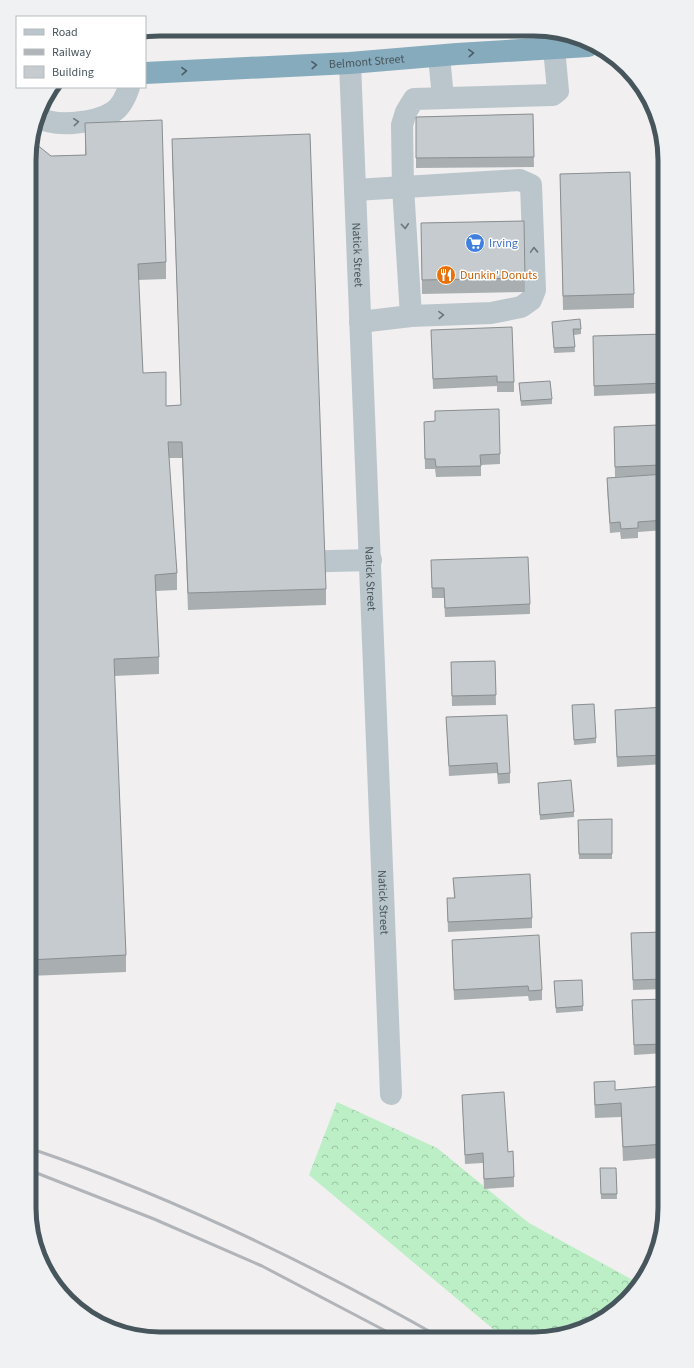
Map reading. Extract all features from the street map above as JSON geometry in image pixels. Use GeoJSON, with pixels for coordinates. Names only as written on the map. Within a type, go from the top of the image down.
{"type":"FeatureCollection","features":[{"type":"Feature","properties":{"kind":"highway","name":"Belmont Street"},"geometry":{"type":"LineString","coordinates":[[146,73],[350,63],[582,46]]}},
{"type":"Feature","properties":{"kind":"street"},"geometry":{"type":"LineString","coordinates":[[411,316],[403,187],[402,126],[406,112],[414,99],[553,95],[558,90],[554,48]]}},
{"type":"Feature","properties":{"kind":"street"},"geometry":{"type":"LineString","coordinates":[[439,56],[443,98]]}},
{"type":"Feature","properties":{"kind":"street","name":"Natick Street"},"geometry":{"type":"LineString","coordinates":[[350,63],[371,560],[391,1094]]}},
{"type":"Feature","properties":{"kind":"street"},"geometry":{"type":"LineString","coordinates":[[43,119],[54,123],[78,122],[101,118],[114,112],[126,97],[129,88]]}},
{"type":"Feature","properties":{"kind":"street"},"geometry":{"type":"LineString","coordinates":[[355,190],[520,180],[531,185],[536,290],[531,300],[521,307],[491,313],[411,316],[360,322]]}},
{"type":"Feature","properties":{"kind":"street"},"geometry":{"type":"LineString","coordinates":[[274,562],[371,560]]}},
{"type":"Feature","properties":{"kind":"green space"},"geometry":{"type":"Polygon","coordinates":[[[337,1102],[437,1148],[529,1223],[634,1281],[622,1296],[603,1311],[574,1325],[550,1331],[497,1332],[309,1175],[337,1102]]]}},
{"type":"Feature","properties":{"kind":"building"},"geometry":{"type":"Polygon","coordinates":[[[533,114],[534,157],[416,158],[416,117],[533,114]]]}},
{"type":"Feature","properties":{"kind":"building"},"geometry":{"type":"Polygon","coordinates":[[[162,120],[166,262],[138,264],[143,373],[166,372],[166,406],[181,405],[172,139],[310,134],[326,589],[188,593],[182,442],[168,442],[177,573],[155,575],[159,657],[114,659],[126,955],[36,960],[36,152],[37,145],[51,156],[86,155],[85,123],[162,120]]]}},
{"type":"Feature","properties":{"kind":"building"},"geometry":{"type":"Polygon","coordinates":[[[630,172],[634,294],[563,296],[560,174],[630,172]]]}},
{"type":"Feature","properties":{"kind":"building"},"geometry":{"type":"Polygon","coordinates":[[[524,221],[525,278],[422,280],[421,223],[524,221]]]}},
{"type":"Feature","properties":{"kind":"building"},"geometry":{"type":"Polygon","coordinates":[[[580,319],[581,329],[573,329],[575,347],[554,348],[552,322],[580,319]]]}},
{"type":"Feature","properties":{"kind":"building"},"geometry":{"type":"Polygon","coordinates":[[[512,327],[514,382],[497,382],[497,376],[433,379],[431,330],[512,327]]]}},
{"type":"Feature","properties":{"kind":"building"},"geometry":{"type":"Polygon","coordinates":[[[658,334],[658,383],[594,386],[593,336],[658,334]]]}},
{"type":"Feature","properties":{"kind":"building"},"geometry":{"type":"Polygon","coordinates":[[[550,381],[552,399],[521,401],[519,383],[550,381]]]}},
{"type":"Feature","properties":{"kind":"building"},"geometry":{"type":"Polygon","coordinates":[[[499,409],[500,454],[480,455],[481,466],[436,467],[435,459],[425,459],[424,422],[435,421],[435,411],[499,409]]]}},
{"type":"Feature","properties":{"kind":"building"},"geometry":{"type":"Polygon","coordinates":[[[658,425],[658,465],[615,467],[614,427],[658,425]]]}},
{"type":"Feature","properties":{"kind":"building"},"geometry":{"type":"Polygon","coordinates":[[[658,474],[658,521],[638,522],[638,528],[621,529],[620,522],[610,523],[607,478],[658,474]]]}},
{"type":"Feature","properties":{"kind":"building"},"geometry":{"type":"Polygon","coordinates":[[[528,557],[530,604],[445,608],[444,588],[432,588],[431,560],[528,557]]]}},
{"type":"Feature","properties":{"kind":"building"},"geometry":{"type":"Polygon","coordinates":[[[495,661],[496,695],[452,696],[451,662],[495,661]]]}},
{"type":"Feature","properties":{"kind":"building"},"geometry":{"type":"Polygon","coordinates":[[[594,704],[596,738],[574,740],[572,705],[594,704]]]}},
{"type":"Feature","properties":{"kind":"building"},"geometry":{"type":"Polygon","coordinates":[[[658,707],[658,755],[617,757],[615,710],[658,707]]]}},
{"type":"Feature","properties":{"kind":"building"},"geometry":{"type":"Polygon","coordinates":[[[507,715],[510,773],[498,774],[497,763],[449,766],[446,717],[507,715]]]}},
{"type":"Feature","properties":{"kind":"building"},"geometry":{"type":"Polygon","coordinates":[[[571,780],[574,812],[540,815],[538,783],[571,780]]]}},
{"type":"Feature","properties":{"kind":"building"},"geometry":{"type":"Polygon","coordinates":[[[612,819],[612,854],[579,854],[578,820],[612,819]]]}},
{"type":"Feature","properties":{"kind":"building"},"geometry":{"type":"Polygon","coordinates":[[[530,874],[532,918],[448,922],[447,898],[455,898],[453,878],[530,874]]]}},
{"type":"Feature","properties":{"kind":"building"},"geometry":{"type":"Polygon","coordinates":[[[658,932],[658,979],[633,980],[631,933],[658,932]]]}},
{"type":"Feature","properties":{"kind":"building"},"geometry":{"type":"Polygon","coordinates":[[[539,935],[542,990],[529,991],[528,986],[454,990],[452,940],[539,935]]]}},
{"type":"Feature","properties":{"kind":"building"},"geometry":{"type":"Polygon","coordinates":[[[582,980],[583,1006],[556,1008],[554,981],[582,980]]]}},
{"type":"Feature","properties":{"kind":"building"},"geometry":{"type":"Polygon","coordinates":[[[658,999],[658,1044],[634,1045],[632,1000],[658,999]]]}},
{"type":"Feature","properties":{"kind":"building"},"geometry":{"type":"Polygon","coordinates":[[[615,1081],[615,1090],[658,1087],[658,1144],[623,1147],[621,1103],[595,1105],[594,1082],[615,1081]]]}},
{"type":"Feature","properties":{"kind":"building"},"geometry":{"type":"Polygon","coordinates":[[[504,1092],[508,1152],[513,1151],[514,1177],[484,1179],[483,1153],[465,1155],[462,1095],[504,1092]]]}},
{"type":"Feature","properties":{"kind":"building"},"geometry":{"type":"Polygon","coordinates":[[[600,1168],[616,1168],[617,1194],[601,1194],[600,1168]]]}},
{"type":"Feature","properties":{"kind":"railway"},"geometry":{"type":"LineString","coordinates":[[36,1151],[82,1167],[188,1210],[292,1259],[430,1332]]}},
{"type":"Feature","properties":{"kind":"railway"},"geometry":{"type":"LineString","coordinates":[[36,1173],[154,1219],[262,1266],[388,1332]]}},
{"type":"Feature","properties":{"kind":"place","name":"Irving"},"geometry":{"type":"Point","coordinates":[475,243]}},
{"type":"Feature","properties":{"kind":"place","name":"Dunkin' Donuts"},"geometry":{"type":"Point","coordinates":[446,275]}}]}
